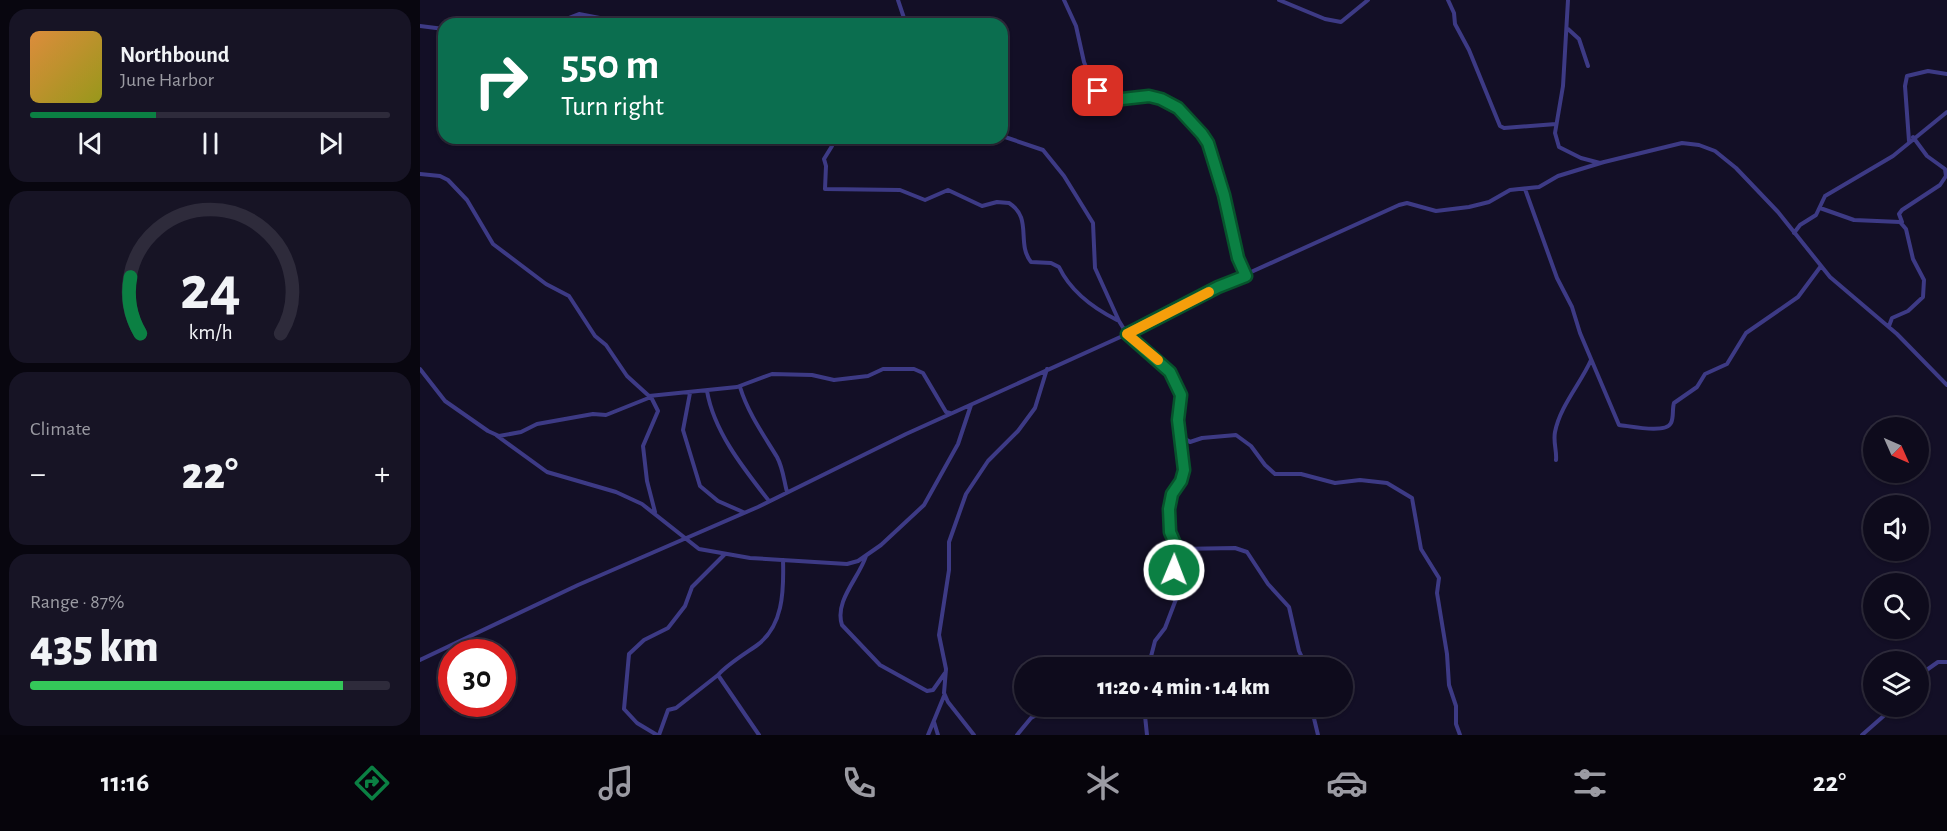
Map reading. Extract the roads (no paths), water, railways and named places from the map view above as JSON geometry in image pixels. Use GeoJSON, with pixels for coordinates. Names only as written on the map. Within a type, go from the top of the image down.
{"type":"FeatureCollection","features":[{"type":"Feature","properties":{"kind":"street"},"geometry":{"type":"LineString","coordinates":[[898,0],[904,18]]}},
{"type":"Feature","properties":{"kind":"street"},"geometry":{"type":"LineString","coordinates":[[1064,0],[1076,27],[1084,62],[1095,89],[1122,99],[1149,96],[1161,99],[1178,108],[1205,138],[1224,195],[1238,261],[1246,276]]}},
{"type":"Feature","properties":{"kind":"street"},"geometry":{"type":"LineString","coordinates":[[1279,0],[1325,19],[1341,22],[1350,17],[1368,0]]}},
{"type":"Feature","properties":{"kind":"street"},"geometry":{"type":"LineString","coordinates":[[1448,0],[1454,13],[1455,24],[1474,60],[1500,126],[1556,124]]}},
{"type":"Feature","properties":{"kind":"street"},"geometry":{"type":"LineString","coordinates":[[1568,0],[1562,97],[1555,140],[1560,148],[1586,160],[1604,162]]}},
{"type":"Feature","properties":{"kind":"street"},"geometry":{"type":"LineString","coordinates":[[569,18],[579,14],[600,18]]}},
{"type":"Feature","properties":{"kind":"street"},"geometry":{"type":"LineString","coordinates":[[420,26],[438,28]]}},
{"type":"Feature","properties":{"kind":"street"},"geometry":{"type":"LineString","coordinates":[[1568,29],[1579,39],[1588,66]]}},
{"type":"Feature","properties":{"kind":"street"},"geometry":{"type":"LineString","coordinates":[[1909,142],[1905,86],[1907,76],[1928,71],[1947,74]]}},
{"type":"Feature","properties":{"kind":"street"},"geometry":{"type":"LineString","coordinates":[[1794,233],[1800,225],[1815,216],[1825,196],[1888,159],[1947,112]]}},
{"type":"Feature","properties":{"kind":"street"},"geometry":{"type":"LineString","coordinates":[[1888,326],[1892,318],[1906,312],[1923,297],[1924,280],[1914,263],[1906,229],[1899,217],[1902,210],[1940,185],[1946,176],[1945,169],[1927,156],[1913,137]]}},
{"type":"Feature","properties":{"kind":"street"},"geometry":{"type":"LineString","coordinates":[[1008,138],[1045,152],[1086,208],[1094,226],[1095,268],[1119,321],[1127,334],[1162,363],[1175,380],[1182,397],[1178,413],[1184,470],[1181,481],[1172,494],[1169,509],[1170,532],[1179,555],[1174,570],[1179,590],[1166,625],[1155,641],[1151,657]]}},
{"type":"Feature","properties":{"kind":"street"},"geometry":{"type":"LineString","coordinates":[[420,660],[579,585],[769,501],[951,413],[1127,334],[1218,287],[1402,204],[1430,211],[1468,207],[1489,202],[1510,190],[1539,187],[1558,176],[1682,143],[1706,147],[1721,155],[1744,176],[1778,212],[1821,266],[1850,295],[1888,326],[1947,385]]}},
{"type":"Feature","properties":{"kind":"street"},"geometry":{"type":"LineString","coordinates":[[831,144],[824,159],[825,189],[896,189],[925,200],[948,190],[982,206],[997,202],[1009,203],[1023,219],[1024,247],[1031,262],[1051,263],[1059,267],[1063,278],[1090,306],[1119,321]]}},
{"type":"Feature","properties":{"kind":"street"},"geometry":{"type":"LineString","coordinates":[[420,174],[448,180],[467,200],[493,244],[546,284],[569,296],[595,336],[606,345],[627,376],[651,397],[658,411],[645,440],[644,460],[656,513]]}},
{"type":"Feature","properties":{"kind":"street"},"geometry":{"type":"LineString","coordinates":[[1525,189],[1557,278],[1572,307],[1617,424],[1665,428],[1671,423],[1674,403],[1698,387],[1705,374],[1727,364],[1746,333],[1798,297],[1821,266]]}},
{"type":"Feature","properties":{"kind":"street"},"geometry":{"type":"LineString","coordinates":[[1820,208],[1851,220],[1902,223]]}},
{"type":"Feature","properties":{"kind":"street"},"geometry":{"type":"LineString","coordinates":[[1556,460],[1554,444],[1558,423],[1573,396],[1575,386],[1592,359]]}},
{"type":"Feature","properties":{"kind":"street"},"geometry":{"type":"LineString","coordinates":[[420,369],[445,402],[496,435],[543,471],[619,493],[656,513],[699,549],[718,556]]}},
{"type":"Feature","properties":{"kind":"street"},"geometry":{"type":"LineString","coordinates":[[496,435],[508,435],[537,424],[593,414],[606,415],[651,397],[740,387],[772,374],[812,375],[834,380],[868,376],[883,369],[914,369],[923,373],[946,412],[951,413]]}},
{"type":"Feature","properties":{"kind":"street"},"geometry":{"type":"LineString","coordinates":[[928,735],[945,696],[946,673],[939,635],[949,568],[949,542],[956,516],[966,494],[983,472],[988,461],[1018,431],[1035,408],[1047,369]]}},
{"type":"Feature","properties":{"kind":"street"},"geometry":{"type":"LineString","coordinates":[[740,387],[758,428],[777,458],[785,478],[787,492]]}},
{"type":"Feature","properties":{"kind":"street"},"geometry":{"type":"LineString","coordinates":[[707,391],[718,425],[740,464],[769,501]]}},
{"type":"Feature","properties":{"kind":"street"},"geometry":{"type":"LineString","coordinates":[[690,393],[683,430],[700,486],[718,501],[743,513]]}},
{"type":"Feature","properties":{"kind":"street"},"geometry":{"type":"LineString","coordinates":[[783,560],[783,588],[773,629],[760,643],[676,708],[668,710],[657,734],[637,723],[624,709],[628,657],[644,640],[668,628],[686,606],[692,587],[718,556],[724,554],[848,564],[866,555],[924,506],[956,447],[971,404]]}},
{"type":"Feature","properties":{"kind":"street"},"geometry":{"type":"LineString","coordinates":[[1179,435],[1188,442],[1236,435],[1251,446],[1264,465],[1275,474],[1301,474],[1337,483],[1344,480],[1387,483],[1412,498],[1421,549],[1439,578],[1437,597],[1447,654],[1449,685],[1456,706],[1456,724],[1460,735]]}},
{"type":"Feature","properties":{"kind":"street"},"geometry":{"type":"LineString","coordinates":[[1178,548],[1183,550],[1192,546],[1204,550],[1235,548],[1245,551],[1268,584],[1290,607],[1302,657]]}},
{"type":"Feature","properties":{"kind":"street"},"geometry":{"type":"LineString","coordinates":[[866,555],[860,573],[843,599],[843,625],[880,665],[925,690],[933,690],[946,673]]}},
{"type":"Feature","properties":{"kind":"street"},"geometry":{"type":"LineString","coordinates":[[1929,668],[1938,662],[1947,662]]}},
{"type":"Feature","properties":{"kind":"street"},"geometry":{"type":"LineString","coordinates":[[718,675],[759,735]]}},
{"type":"Feature","properties":{"kind":"street"},"geometry":{"type":"LineString","coordinates":[[945,696],[974,735]]}},
{"type":"Feature","properties":{"kind":"street"},"geometry":{"type":"LineString","coordinates":[[1017,735],[1033,717]]}},
{"type":"Feature","properties":{"kind":"street"},"geometry":{"type":"LineString","coordinates":[[1145,717],[1147,735]]}},
{"type":"Feature","properties":{"kind":"street"},"geometry":{"type":"LineString","coordinates":[[1314,717],[1318,735]]}},
{"type":"Feature","properties":{"kind":"street"},"geometry":{"type":"LineString","coordinates":[[1862,735],[1882,717]]}},
{"type":"Feature","properties":{"kind":"street"},"geometry":{"type":"LineString","coordinates":[[934,722],[938,735]]}}]}
